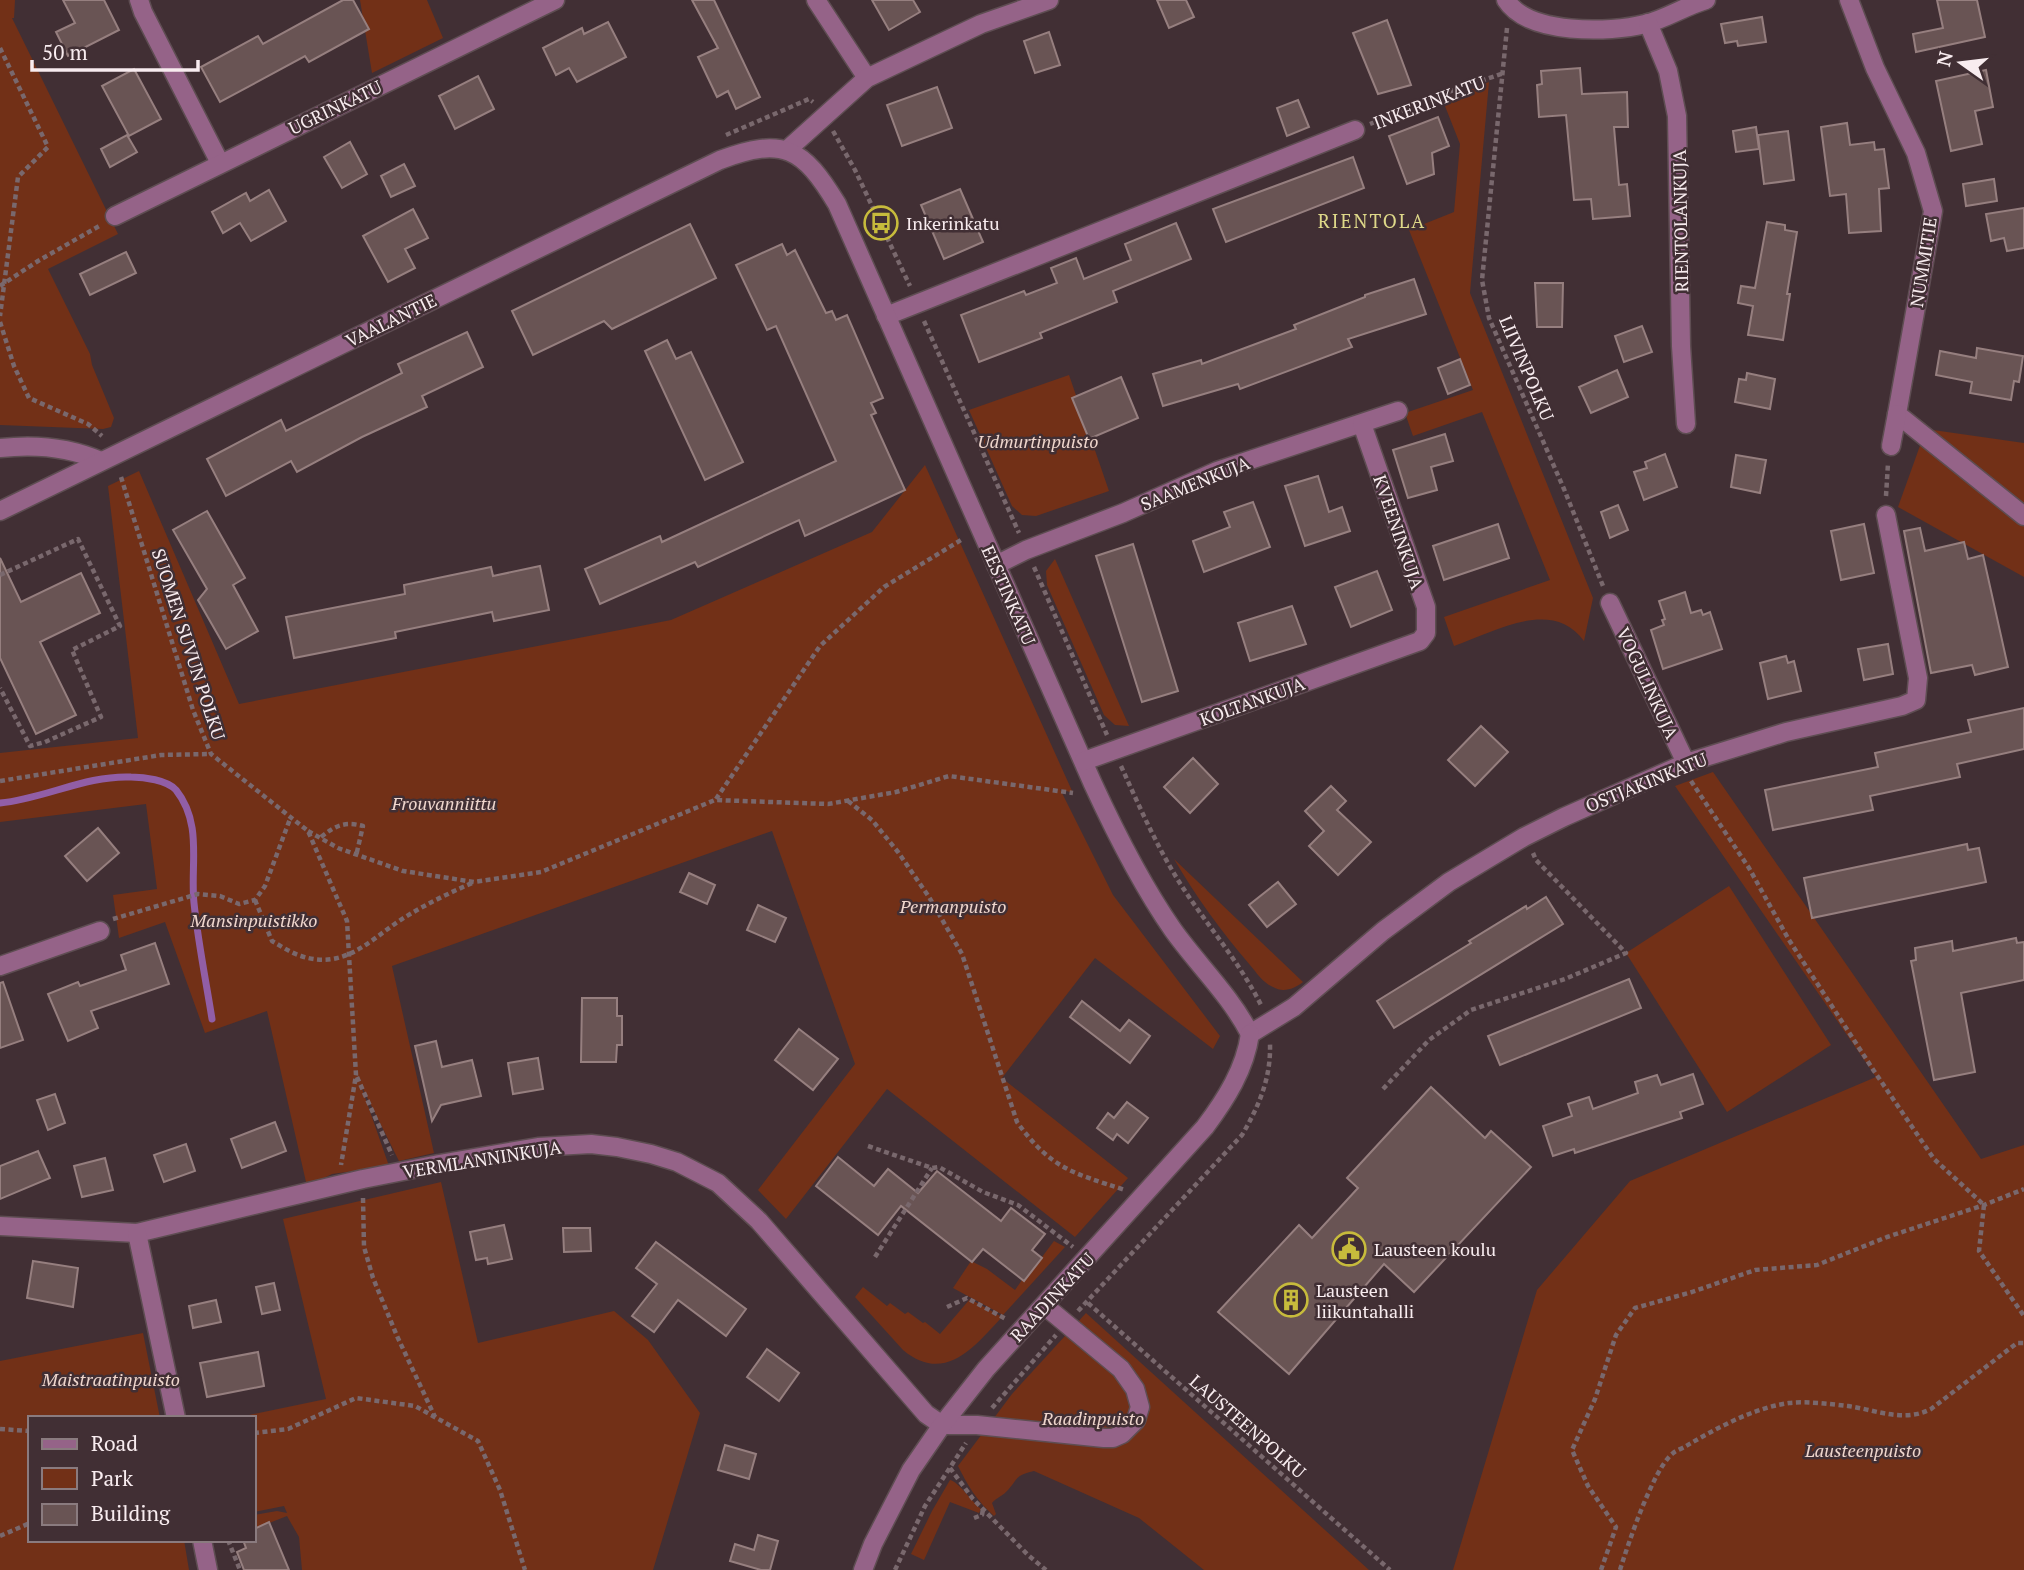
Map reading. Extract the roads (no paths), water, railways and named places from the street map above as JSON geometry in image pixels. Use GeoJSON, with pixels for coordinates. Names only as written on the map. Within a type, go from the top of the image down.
{"type":"FeatureCollection","features":[{"type":"Feature","properties":{"kind":"street"},"geometry":{"type":"LineString","coordinates":[[139,0],[220,163]]}},
{"type":"Feature","properties":{"kind":"street","name":"UGRINKATU"},"geometry":{"type":"LineString","coordinates":[[115,216],[555,0]]}},
{"type":"Feature","properties":{"kind":"street"},"geometry":{"type":"LineString","coordinates":[[816,0],[867,78]]}},
{"type":"Feature","properties":{"kind":"street"},"geometry":{"type":"LineString","coordinates":[[787,150],[867,78],[981,24],[1049,0]]}},
{"type":"Feature","properties":{"kind":"street"},"geometry":{"type":"LineString","coordinates":[[1507,3],[1523,15],[1541,22],[1577,29],[1612,29],[1648,23],[1706,0]]}},
{"type":"Feature","properties":{"kind":"street","name":"NUMMITIE"},"geometry":{"type":"LineString","coordinates":[[1849,0],[1875,68],[1916,153],[1933,211],[1891,446]]}},
{"type":"Feature","properties":{"kind":"street","name":"RIENTOLANKUJA"},"geometry":{"type":"LineString","coordinates":[[1648,23],[1668,71],[1677,116],[1681,346],[1686,424]]}},
{"type":"Feature","properties":{"kind":"street","name":"INKERINKATU"},"geometry":{"type":"LineString","coordinates":[[886,316],[1355,131]]}},
{"type":"Feature","properties":{"kind":"street","name":"VAALANTIE"},"geometry":{"type":"LineString","coordinates":[[0,511],[720,160],[752,149],[771,147],[787,150]]}},
{"type":"Feature","properties":{"kind":"street","name":"EESTINKATU"},"geometry":{"type":"LineString","coordinates":[[787,150],[819,174],[837,204],[1104,808],[1153,900],[1240,1015],[1250,1034]]}},
{"type":"Feature","properties":{"kind":"street","name":"SAAMENKUJA"},"geometry":{"type":"LineString","coordinates":[[996,565],[1217,471],[1398,411]]}},
{"type":"Feature","properties":{"kind":"street"},"geometry":{"type":"LineString","coordinates":[[1897,414],[2024,516]]}},
{"type":"Feature","properties":{"kind":"street","name":"KVEENINKUJA"},"geometry":{"type":"LineString","coordinates":[[1362,424],[1426,607],[1426,633],[1420,641]]}},
{"type":"Feature","properties":{"kind":"street"},"geometry":{"type":"LineString","coordinates":[[0,447],[51,447],[79,451],[102,461]]}},
{"type":"Feature","properties":{"kind":"street","name":"OSTJAKINKATU"},"geometry":{"type":"LineString","coordinates":[[1250,1034],[1294,1007],[1383,931],[1449,883],[1524,837],[1686,763],[1786,732],[1902,706],[1916,699],[1918,678],[1886,515]]}},
{"type":"Feature","properties":{"kind":"street","name":"VOGULINKUJA"},"geometry":{"type":"LineString","coordinates":[[1610,603],[1686,763]]}},
{"type":"Feature","properties":{"kind":"street","name":"KOLTANKUJA"},"geometry":{"type":"LineString","coordinates":[[1084,761],[1420,641]]}},
{"type":"Feature","properties":{"kind":"street"},"geometry":{"type":"LineString","coordinates":[[0,966],[100,931]]}},
{"type":"Feature","properties":{"kind":"street","name":"RAADINKATU"},"geometry":{"type":"LineString","coordinates":[[863,1570],[873,1544],[911,1470],[942,1425],[986,1368],[1205,1127],[1235,1082],[1250,1034]]}},
{"type":"Feature","properties":{"kind":"street","name":"VERMLANNINKUJA"},"geometry":{"type":"LineString","coordinates":[[0,1226],[137,1233],[363,1179],[538,1147],[591,1144],[651,1154],[696,1171],[718,1183],[759,1221],[926,1414],[942,1425]]}},
{"type":"Feature","properties":{"kind":"street"},"geometry":{"type":"LineString","coordinates":[[137,1233],[176,1416]]}},
{"type":"Feature","properties":{"kind":"street"},"geometry":{"type":"LineString","coordinates":[[942,1425],[977,1425],[1104,1438],[1114,1438],[1130,1428],[1140,1407],[1129,1378],[1045,1306]]}},
{"type":"Feature","properties":{"kind":"street"},"geometry":{"type":"LineString","coordinates":[[202,1542],[208,1570]]}},
{"type":"Feature","properties":{"kind":"waterway"},"geometry":{"type":"LineString","coordinates":[[0,803],[114,777],[155,780],[176,790],[190,817],[193,831],[194,903],[212,1019]]}},
{"type":"Feature","properties":{"kind":"place","name":"Inkerinkatu"},"geometry":{"type":"Point","coordinates":[881,223]}},
{"type":"Feature","properties":{"kind":"place","name":"Lausteen koulu"},"geometry":{"type":"Point","coordinates":[1349,1249]}},
{"type":"Feature","properties":{"kind":"place","name":"Lausteen liikuntahalli"},"geometry":{"type":"Point","coordinates":[1291,1300]}},
{"type":"Feature","properties":{"kind":"district","name":"RIENTOLA"},"geometry":{"type":"Point","coordinates":[1372,220]}},
{"type":"Feature","properties":{"kind":"park label","name":"Udmurtinpuisto"},"geometry":{"type":"Point","coordinates":[1038,441]}},
{"type":"Feature","properties":{"kind":"park label","name":"Frouvanniittu"},"geometry":{"type":"Point","coordinates":[444,803]}},
{"type":"Feature","properties":{"kind":"park label","name":"Permanpuisto"},"geometry":{"type":"Point","coordinates":[953,906]}},
{"type":"Feature","properties":{"kind":"park label","name":"Mansinpuistikko"},"geometry":{"type":"Point","coordinates":[254,920]}},
{"type":"Feature","properties":{"kind":"park label","name":"Maistraatinpuisto"},"geometry":{"type":"Point","coordinates":[111,1379]}},
{"type":"Feature","properties":{"kind":"park label","name":"Raadinpuisto"},"geometry":{"type":"Point","coordinates":[1093,1418]}},
{"type":"Feature","properties":{"kind":"park label","name":"Lausteenpuisto"},"geometry":{"type":"Point","coordinates":[1863,1450]}}]}
